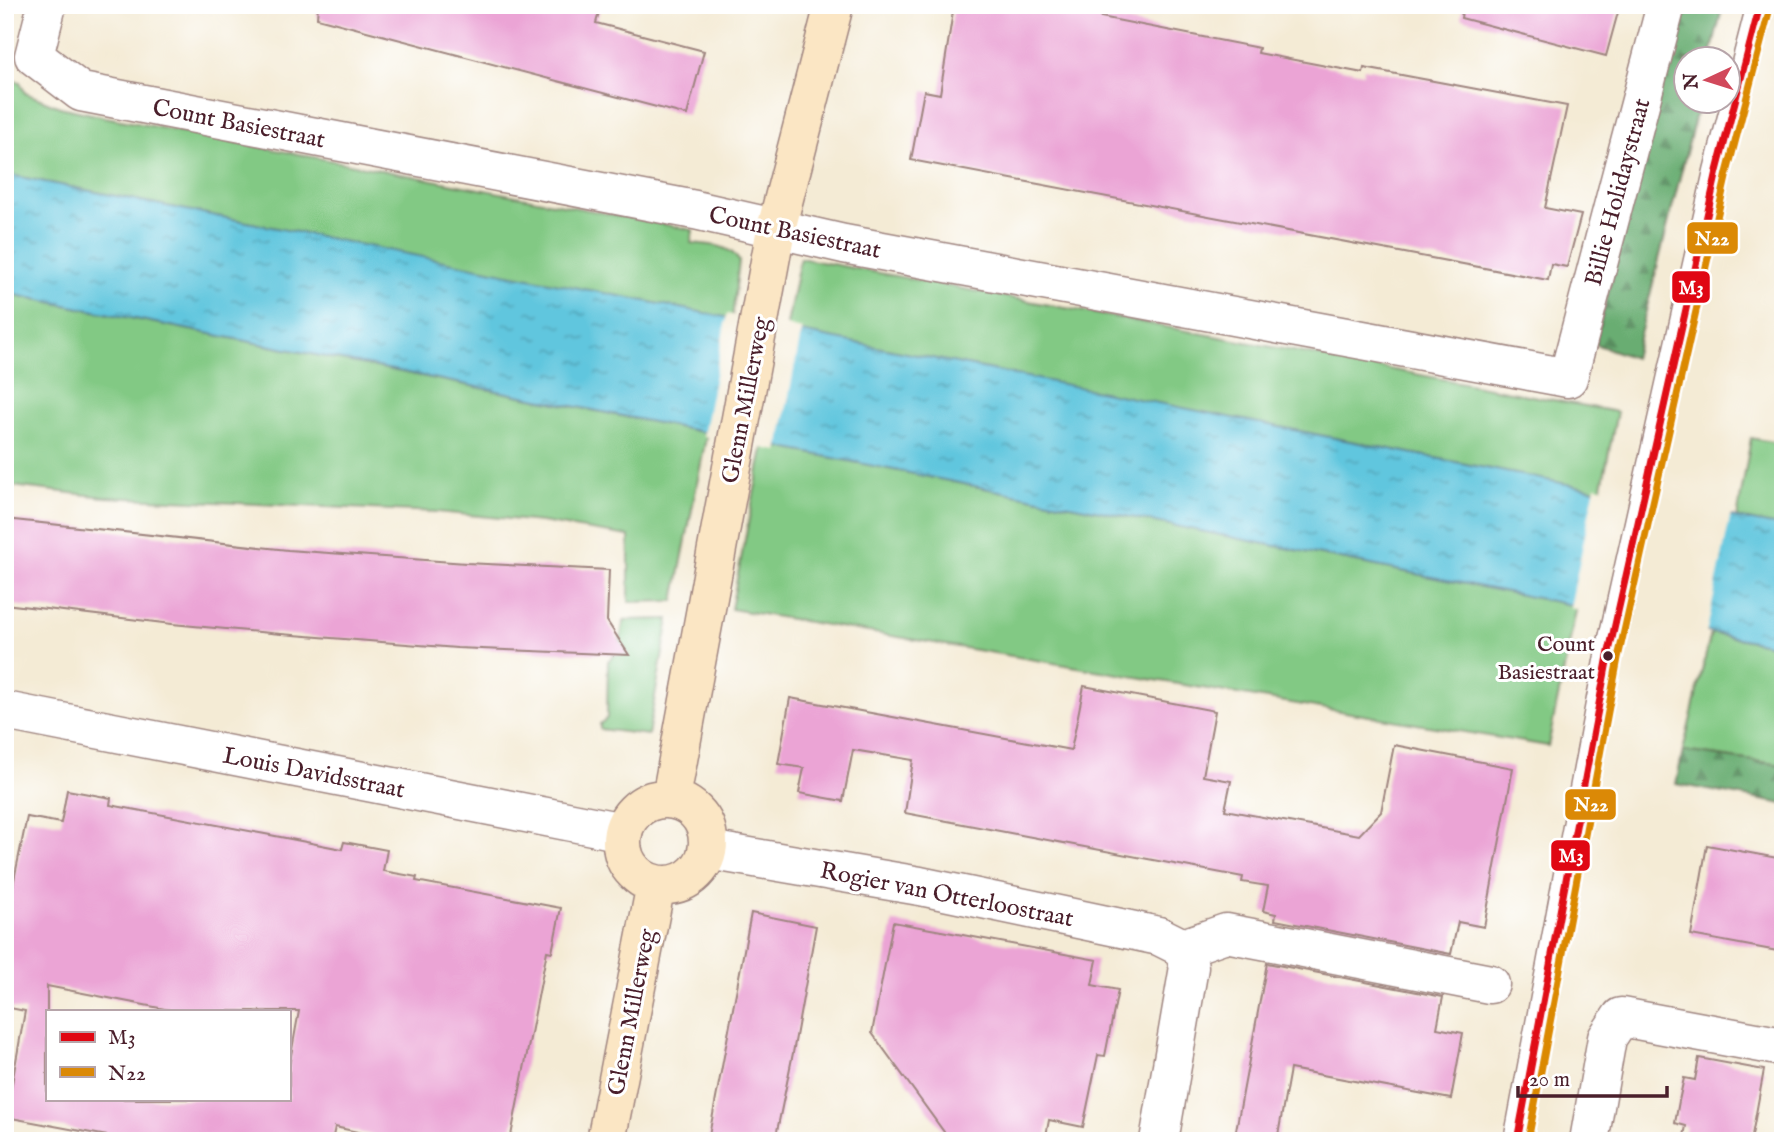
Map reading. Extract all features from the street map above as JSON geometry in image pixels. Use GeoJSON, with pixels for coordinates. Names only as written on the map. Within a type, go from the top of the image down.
{"type":"FeatureCollection","features":[{"type":"Feature","properties":{"kind":"street","name":"Count Basiestraat"},"geometry":{"type":"LineString","coordinates":[[47,5],[34,56],[81,92],[695,211],[844,244],[1568,378]]}},
{"type":"Feature","properties":{"kind":"street","name":"Glenn Millerweg"},"geometry":{"type":"LineString","coordinates":[[671,799],[776,229],[834,5]]}},
{"type":"Feature","properties":{"kind":"street","name":"Billie Holidaystraat"},"geometry":{"type":"LineString","coordinates":[[1568,378],[1666,5]]}},
{"type":"Feature","properties":{"kind":"street","name":"Louis Davidsstraat"},"geometry":{"type":"LineString","coordinates":[[5,711],[623,832]]}},
{"type":"Feature","properties":{"kind":"street"},"geometry":{"type":"LineString","coordinates":[[671,799],[688,804],[701,817],[708,833],[708,850],[701,866],[688,878],[672,884],[656,884],[640,877],[629,865],[622,849],[623,832],[626,822],[640,806],[650,801],[671,799]]}},
{"type":"Feature","properties":{"kind":"street","name":"Rogier van Otterloostraat"},"geometry":{"type":"LineString","coordinates":[[708,850],[920,886],[1159,936],[1184,948]]}},
{"type":"Feature","properties":{"kind":"street","name":"Glenn Millerweg"},"geometry":{"type":"LineString","coordinates":[[606,1141],[656,884]]}},
{"type":"Feature","properties":{"kind":"street"},"geometry":{"type":"LineString","coordinates":[[1158,1141],[1189,967],[1184,948],[1226,933],[1490,984]]}},
{"type":"Feature","properties":{"kind":"street"},"geometry":{"type":"LineString","coordinates":[[1589,1141],[1607,1038],[1621,1017],[1783,1046]]}},
{"type":"Feature","properties":{"kind":"lane"},"geometry":{"type":"LineString","coordinates":[[1517,1141],[1605,668],[1717,172],[1760,5]]}},
{"type":"Feature","properties":{"kind":"green space"},"geometry":{"type":"Polygon","coordinates":[[[1681,5],[1723,5],[1713,46],[1672,46],[1672,116],[1695,116],[1634,358],[1595,344],[1681,5]]]}},
{"type":"Feature","properties":{"kind":"green space"},"geometry":{"type":"Polygon","coordinates":[[[5,79],[20,82],[25,93],[60,107],[105,117],[693,230],[691,243],[725,248],[739,261],[732,319],[5,174],[5,79]]]}},
{"type":"Feature","properties":{"kind":"green space"},"geometry":{"type":"Polygon","coordinates":[[[800,258],[1617,412],[1601,491],[786,330],[800,258]]]}},
{"type":"Feature","properties":{"kind":"green space"},"geometry":{"type":"Polygon","coordinates":[[[5,293],[707,433],[674,601],[629,602],[629,536],[541,522],[437,512],[104,497],[5,485],[5,293]]]}},
{"type":"Feature","properties":{"kind":"green space"},"geometry":{"type":"Polygon","coordinates":[[[1751,438],[1783,444],[1783,527],[1737,518],[1751,438]]]}},
{"type":"Feature","properties":{"kind":"green space"},"geometry":{"type":"Polygon","coordinates":[[[764,444],[1577,606],[1548,746],[731,609],[764,444]]]}},
{"type":"Feature","properties":{"kind":"green space"},"geometry":{"type":"Polygon","coordinates":[[[669,619],[648,735],[600,729],[600,724],[607,718],[608,661],[618,650],[625,620],[669,619]]]}},
{"type":"Feature","properties":{"kind":"green space"},"geometry":{"type":"Polygon","coordinates":[[[1711,633],[1783,647],[1783,765],[1683,751],[1711,633]]]}},
{"type":"Feature","properties":{"kind":"green space"},"geometry":{"type":"Polygon","coordinates":[[[1683,751],[1783,765],[1783,804],[1676,784],[1683,751]]]}},
{"type":"Feature","properties":{"kind":"water"},"geometry":{"type":"Polygon","coordinates":[[[5,174],[1783,527],[1783,647],[5,293],[5,174]]]}},
{"type":"Feature","properties":{"kind":"pier"},"geometry":{"type":"Polygon","coordinates":[[[727,314],[802,329],[778,451],[703,436],[727,314]]]}},
{"type":"Feature","properties":{"kind":"pier"},"geometry":{"type":"Polygon","coordinates":[[[1595,486],[1731,513],[1706,635],[1570,608],[1595,486]]]}},
{"type":"Feature","properties":{"kind":"building"},"geometry":{"type":"Polygon","coordinates":[[[318,5],[601,5],[596,23],[704,51],[687,115],[317,18],[318,5]]]}},
{"type":"Feature","properties":{"kind":"building"},"geometry":{"type":"Polygon","coordinates":[[[954,5],[1104,5],[1101,17],[1259,48],[1258,53],[1363,73],[1364,68],[1567,106],[1545,208],[1581,215],[1567,267],[1551,264],[1548,280],[911,160],[924,91],[940,94],[954,5]]]}},
{"type":"Feature","properties":{"kind":"building"},"geometry":{"type":"Polygon","coordinates":[[[1463,5],[1620,5],[1606,56],[1461,18],[1463,5]]]}},
{"type":"Feature","properties":{"kind":"building"},"geometry":{"type":"Polygon","coordinates":[[[5,519],[288,550],[609,570],[607,621],[629,655],[457,648],[281,634],[5,604],[5,519]]]}},
{"type":"Feature","properties":{"kind":"building"},"geometry":{"type":"Polygon","coordinates":[[[1084,686],[1215,711],[1203,776],[1231,781],[1225,810],[1359,835],[1381,812],[1394,745],[1513,768],[1484,927],[1458,922],[1451,954],[1275,920],[1276,914],[1263,911],[1268,886],[1242,882],[1243,877],[905,813],[913,760],[853,750],[843,801],[799,793],[804,768],[778,764],[790,698],[1071,750],[1084,686]]]}},
{"type":"Feature","properties":{"kind":"building"},"geometry":{"type":"Polygon","coordinates":[[[67,790],[111,798],[110,805],[342,849],[344,842],[387,850],[383,871],[417,877],[416,881],[561,908],[552,952],[547,951],[510,1141],[398,1141],[335,1127],[332,1141],[134,1141],[6,1117],[25,1011],[5,1007],[5,930],[27,817],[61,823],[67,790]]]}},
{"type":"Feature","properties":{"kind":"building"},"geometry":{"type":"Polygon","coordinates":[[[1707,845],[1783,859],[1783,952],[1691,935],[1707,845]]]}},
{"type":"Feature","properties":{"kind":"building"},"geometry":{"type":"Polygon","coordinates":[[[751,913],[816,926],[793,1053],[775,1141],[708,1141],[751,913]]]}},
{"type":"Feature","properties":{"kind":"building"},"geometry":{"type":"Polygon","coordinates":[[[893,922],[1097,960],[1092,985],[1118,990],[1105,1056],[1098,1055],[1083,1127],[1049,1120],[1045,1141],[969,1141],[947,1136],[872,1033],[893,922]]]}},
{"type":"Feature","properties":{"kind":"building"},"geometry":{"type":"Polygon","coordinates":[[[1267,963],[1443,997],[1437,1028],[1463,1033],[1451,1099],[1290,1069],[1277,1141],[1234,1141],[1267,963]]]}},
{"type":"Feature","properties":{"kind":"building"},"geometry":{"type":"Polygon","coordinates":[[[1699,1058],[1764,1070],[1751,1141],[1683,1141],[1686,1126],[1675,1123],[1679,1101],[1684,1078],[1695,1080],[1699,1058]]]}},
{"type":"Feature","properties":{"kind":"transit line","name":"M3"},"geometry":{"type":"LineString","coordinates":[[1517,1141],[1608,656],[1717,171],[1760,5]]}},
{"type":"Feature","properties":{"kind":"transit line","name":"N22"},"geometry":{"type":"LineString","coordinates":[[1528,1141],[1618,658],[1727,173],[1770,8]]}},
{"type":"Feature","properties":{"kind":"place","name":"Count Basiestraat"},"geometry":{"type":"Point","coordinates":[1608,656]}}]}
